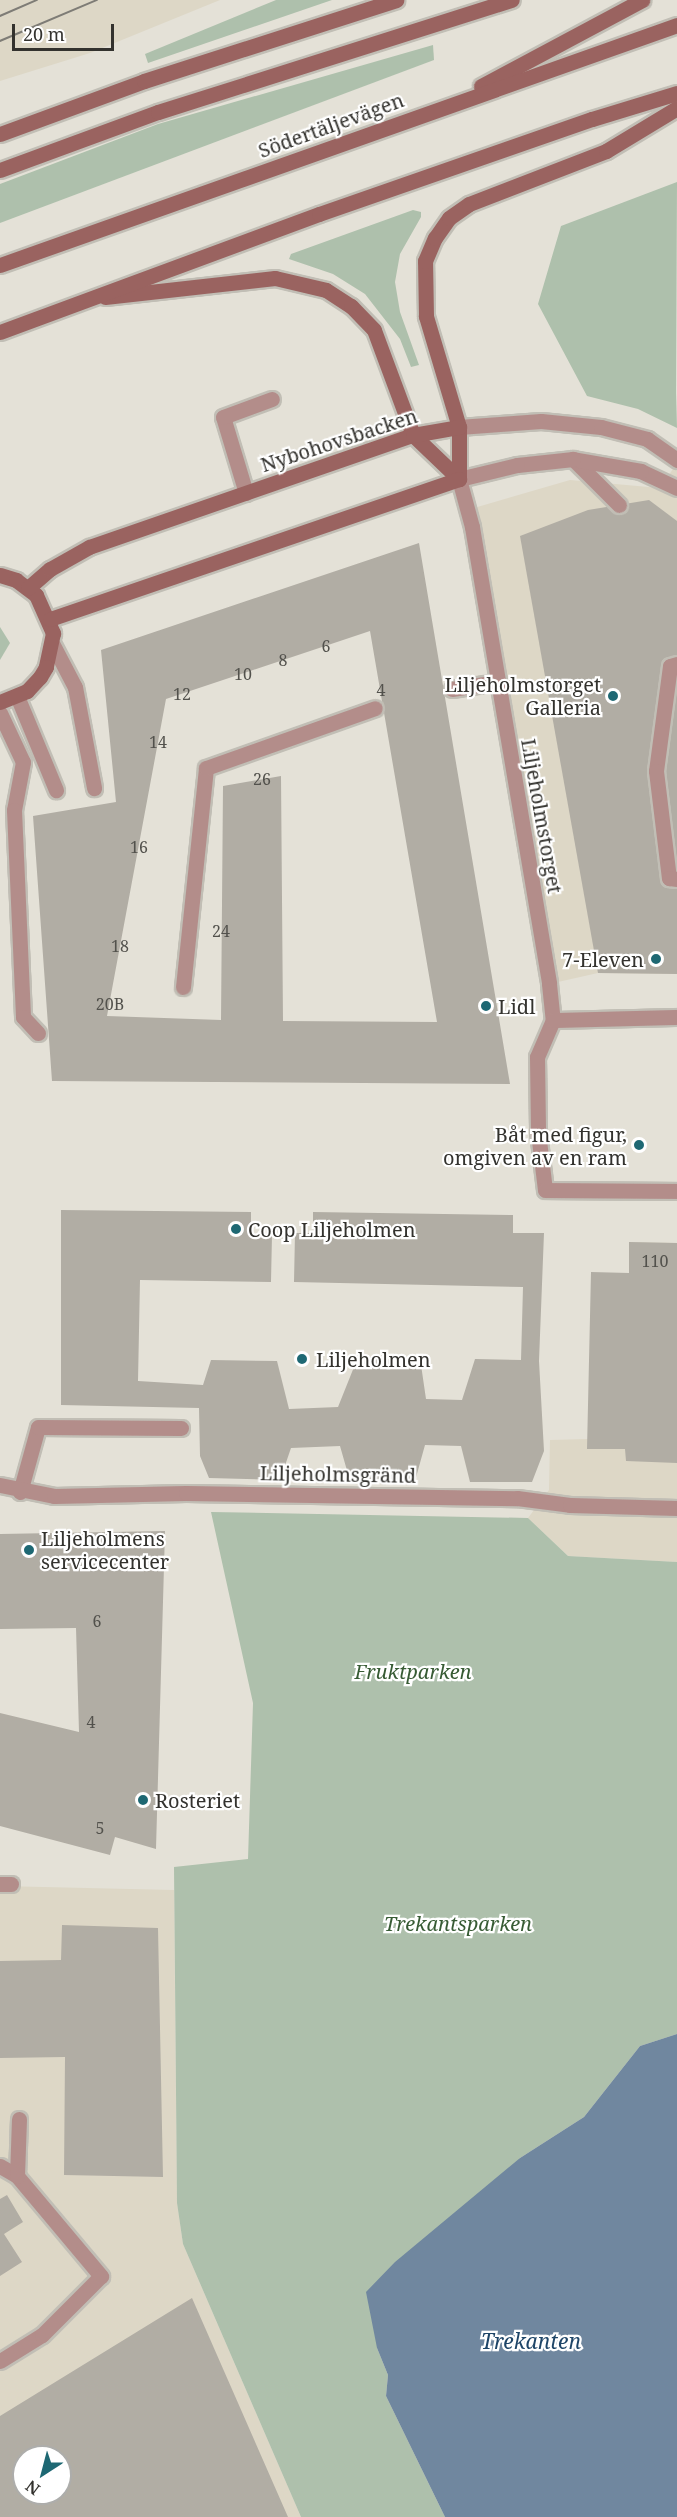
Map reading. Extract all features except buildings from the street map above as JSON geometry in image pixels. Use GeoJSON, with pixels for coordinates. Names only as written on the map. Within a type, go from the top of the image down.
{"type":"FeatureCollection","features":[{"type":"Feature","properties":{"kind":"street"},"geometry":{"type":"LineString","coordinates":[[0,134],[144,81],[396,0]]}},
{"type":"Feature","properties":{"kind":"street"},"geometry":{"type":"LineString","coordinates":[[0,170],[158,111],[512,0]]}},
{"type":"Feature","properties":{"kind":"street"},"geometry":{"type":"LineString","coordinates":[[436,110],[642,0]]}},
{"type":"Feature","properties":{"kind":"street","name":"Södertäljevägen"},"geometry":{"type":"LineString","coordinates":[[0,265],[677,25]]}},
{"type":"Feature","properties":{"kind":"street"},"geometry":{"type":"LineString","coordinates":[[0,332],[81,300],[581,123],[677,93]]}},
{"type":"Feature","properties":{"kind":"street"},"geometry":{"type":"LineString","coordinates":[[459,479],[459,427],[426,316],[425,261],[435,238],[449,218],[469,204],[606,151],[677,108]]}},
{"type":"Feature","properties":{"kind":"street"},"geometry":{"type":"LineString","coordinates":[[81,300],[274,278],[326,290],[351,306],[374,330],[413,435],[459,479]]}},
{"type":"Feature","properties":{"kind":"street"},"geometry":{"type":"LineString","coordinates":[[246,493],[223,417],[272,399]]}},
{"type":"Feature","properties":{"kind":"street","name":"Nybohovsbacken"},"geometry":{"type":"LineString","coordinates":[[28,588],[50,569],[89,547],[413,435],[459,427],[541,421],[602,427],[647,439],[677,460]]}},
{"type":"Feature","properties":{"kind":"street"},"geometry":{"type":"LineString","coordinates":[[573,459],[619,505]]}},
{"type":"Feature","properties":{"kind":"street"},"geometry":{"type":"LineString","coordinates":[[50,619],[459,479],[517,465],[573,459],[641,471],[677,488]]}},
{"type":"Feature","properties":{"kind":"street","name":"Liljeholmstorget"},"geometry":{"type":"LineString","coordinates":[[459,479],[472,527],[553,1020]]}},
{"type":"Feature","properties":{"kind":"street"},"geometry":{"type":"LineString","coordinates":[[0,575],[28,588],[50,619],[53,645],[75,687],[94,788]]}},
{"type":"Feature","properties":{"kind":"street"},"geometry":{"type":"LineString","coordinates":[[0,702],[17,696],[40,677],[53,645]]}},
{"type":"Feature","properties":{"kind":"street"},"geometry":{"type":"LineString","coordinates":[[677,664],[670,666],[656,771],[669,878],[677,879]]}},
{"type":"Feature","properties":{"kind":"street"},"geometry":{"type":"LineString","coordinates":[[452,689],[497,682]]}},
{"type":"Feature","properties":{"kind":"street"},"geometry":{"type":"LineString","coordinates":[[17,696],[56,790]]}},
{"type":"Feature","properties":{"kind":"street"},"geometry":{"type":"LineString","coordinates":[[183,987],[206,768],[375,708]]}},
{"type":"Feature","properties":{"kind":"street"},"geometry":{"type":"LineString","coordinates":[[0,713],[23,762],[14,810],[23,1017],[38,1033]]}},
{"type":"Feature","properties":{"kind":"street"},"geometry":{"type":"LineString","coordinates":[[677,1017],[553,1020],[537,1057],[538,1132],[545,1190],[677,1191]]}},
{"type":"Feature","properties":{"kind":"street"},"geometry":{"type":"LineString","coordinates":[[20,1492],[38,1427],[181,1428]]}},
{"type":"Feature","properties":{"kind":"street","name":"Liljeholmsgränd"},"geometry":{"type":"LineString","coordinates":[[0,1485],[20,1492],[54,1496],[186,1493],[518,1498],[570,1505],[677,1508]]}},
{"type":"Feature","properties":{"kind":"street"},"geometry":{"type":"LineString","coordinates":[[17,2176],[19,2119]]}},
{"type":"Feature","properties":{"kind":"street"},"geometry":{"type":"LineString","coordinates":[[0,2166],[17,2176],[100,2276],[42,2335],[0,2361]]}},
{"type":"Feature","properties":{"kind":"shaded area"},"geometry":{"type":"Polygon","coordinates":[[[0,0],[220,0],[90,53],[0,81],[0,0]]]}},
{"type":"Feature","properties":{"kind":"shaded area","name":"Liljeholmstorget Galleria"},"geometry":{"type":"Polygon","coordinates":[[[677,463],[677,974],[598,973],[549,984],[467,510],[570,480],[660,488],[677,463]]]}},
{"type":"Feature","properties":{"kind":"shaded area"},"geometry":{"type":"Polygon","coordinates":[[[629,1242],[677,1243],[677,1562],[568,1556],[528,1518],[549,1490],[550,1440],[588,1439],[629,1273],[629,1242]]]}},
{"type":"Feature","properties":{"kind":"shaded area"},"geometry":{"type":"Polygon","coordinates":[[[0,1886],[174,1890],[177,2203],[183,2244],[301,2517],[0,2517],[0,1886]]]}},
{"type":"Feature","properties":{"kind":"green space"},"geometry":{"type":"Polygon","coordinates":[[[276,0],[332,0],[148,63],[145,54],[276,0]]]}},
{"type":"Feature","properties":{"kind":"green space"},"geometry":{"type":"Polygon","coordinates":[[[433,45],[434,60],[0,223],[0,184],[158,124],[433,45]]]}},
{"type":"Feature","properties":{"kind":"green space"},"geometry":{"type":"Polygon","coordinates":[[[677,182],[677,428],[638,409],[587,396],[538,304],[561,226],[677,182]]]}},
{"type":"Feature","properties":{"kind":"green space"},"geometry":{"type":"Polygon","coordinates":[[[413,210],[421,212],[421,217],[400,254],[395,282],[400,312],[419,365],[411,367],[400,339],[365,294],[333,274],[289,259],[291,254],[413,210]]]}},
{"type":"Feature","properties":{"kind":"green space"},"geometry":{"type":"Polygon","coordinates":[[[0,627],[10,643],[0,660],[0,627]]]}},
{"type":"Feature","properties":{"kind":"green space","name":"Trekantsparken"},"geometry":{"type":"Polygon","coordinates":[[[211,1512],[528,1518],[568,1556],[677,1562],[677,2034],[640,2046],[584,2117],[520,2158],[377,2348],[388,2375],[386,2396],[445,2517],[301,2517],[183,2244],[177,2203],[174,1867],[248,1859],[253,1703],[211,1512]]]}},
{"type":"Feature","properties":{"kind":"water","name":"Trekanten"},"geometry":{"type":"Polygon","coordinates":[[[677,2034],[677,2517],[445,2517],[386,2396],[388,2375],[377,2348],[366,2292],[395,2262],[520,2158],[584,2117],[640,2046],[677,2034]]]}},
{"type":"Feature","properties":{"kind":"tram line"},"geometry":{"type":"LineString","coordinates":[[0,16],[37,0]]}},
{"type":"Feature","properties":{"kind":"tram line"},"geometry":{"type":"LineString","coordinates":[[0,41],[97,0]]}},
{"type":"Feature","properties":{"kind":"place","name":"Liljeholmstorget Galleria"},"geometry":{"type":"Point","coordinates":[613,696]}},
{"type":"Feature","properties":{"kind":"place","name":"7-Eleven"},"geometry":{"type":"Point","coordinates":[656,959]}},
{"type":"Feature","properties":{"kind":"place","name":"Lidl"},"geometry":{"type":"Point","coordinates":[486,1006]}},
{"type":"Feature","properties":{"kind":"place","name":"Båt med figur, omgiven av en ram"},"geometry":{"type":"Point","coordinates":[639,1145]}},
{"type":"Feature","properties":{"kind":"place","name":"Coop Liljeholmen"},"geometry":{"type":"Point","coordinates":[236,1229]}},
{"type":"Feature","properties":{"kind":"place","name":"Liljeholmen"},"geometry":{"type":"Point","coordinates":[302,1359]}},
{"type":"Feature","properties":{"kind":"place","name":"Liljeholmens servicecenter"},"geometry":{"type":"Point","coordinates":[29,1550]}},
{"type":"Feature","properties":{"kind":"place","name":"Rosteriet"},"geometry":{"type":"Point","coordinates":[143,1800]}},
{"type":"Feature","properties":{"kind":"park label","name":"Fruktparken"},"geometry":{"type":"Point","coordinates":[413,1671]}}]}
